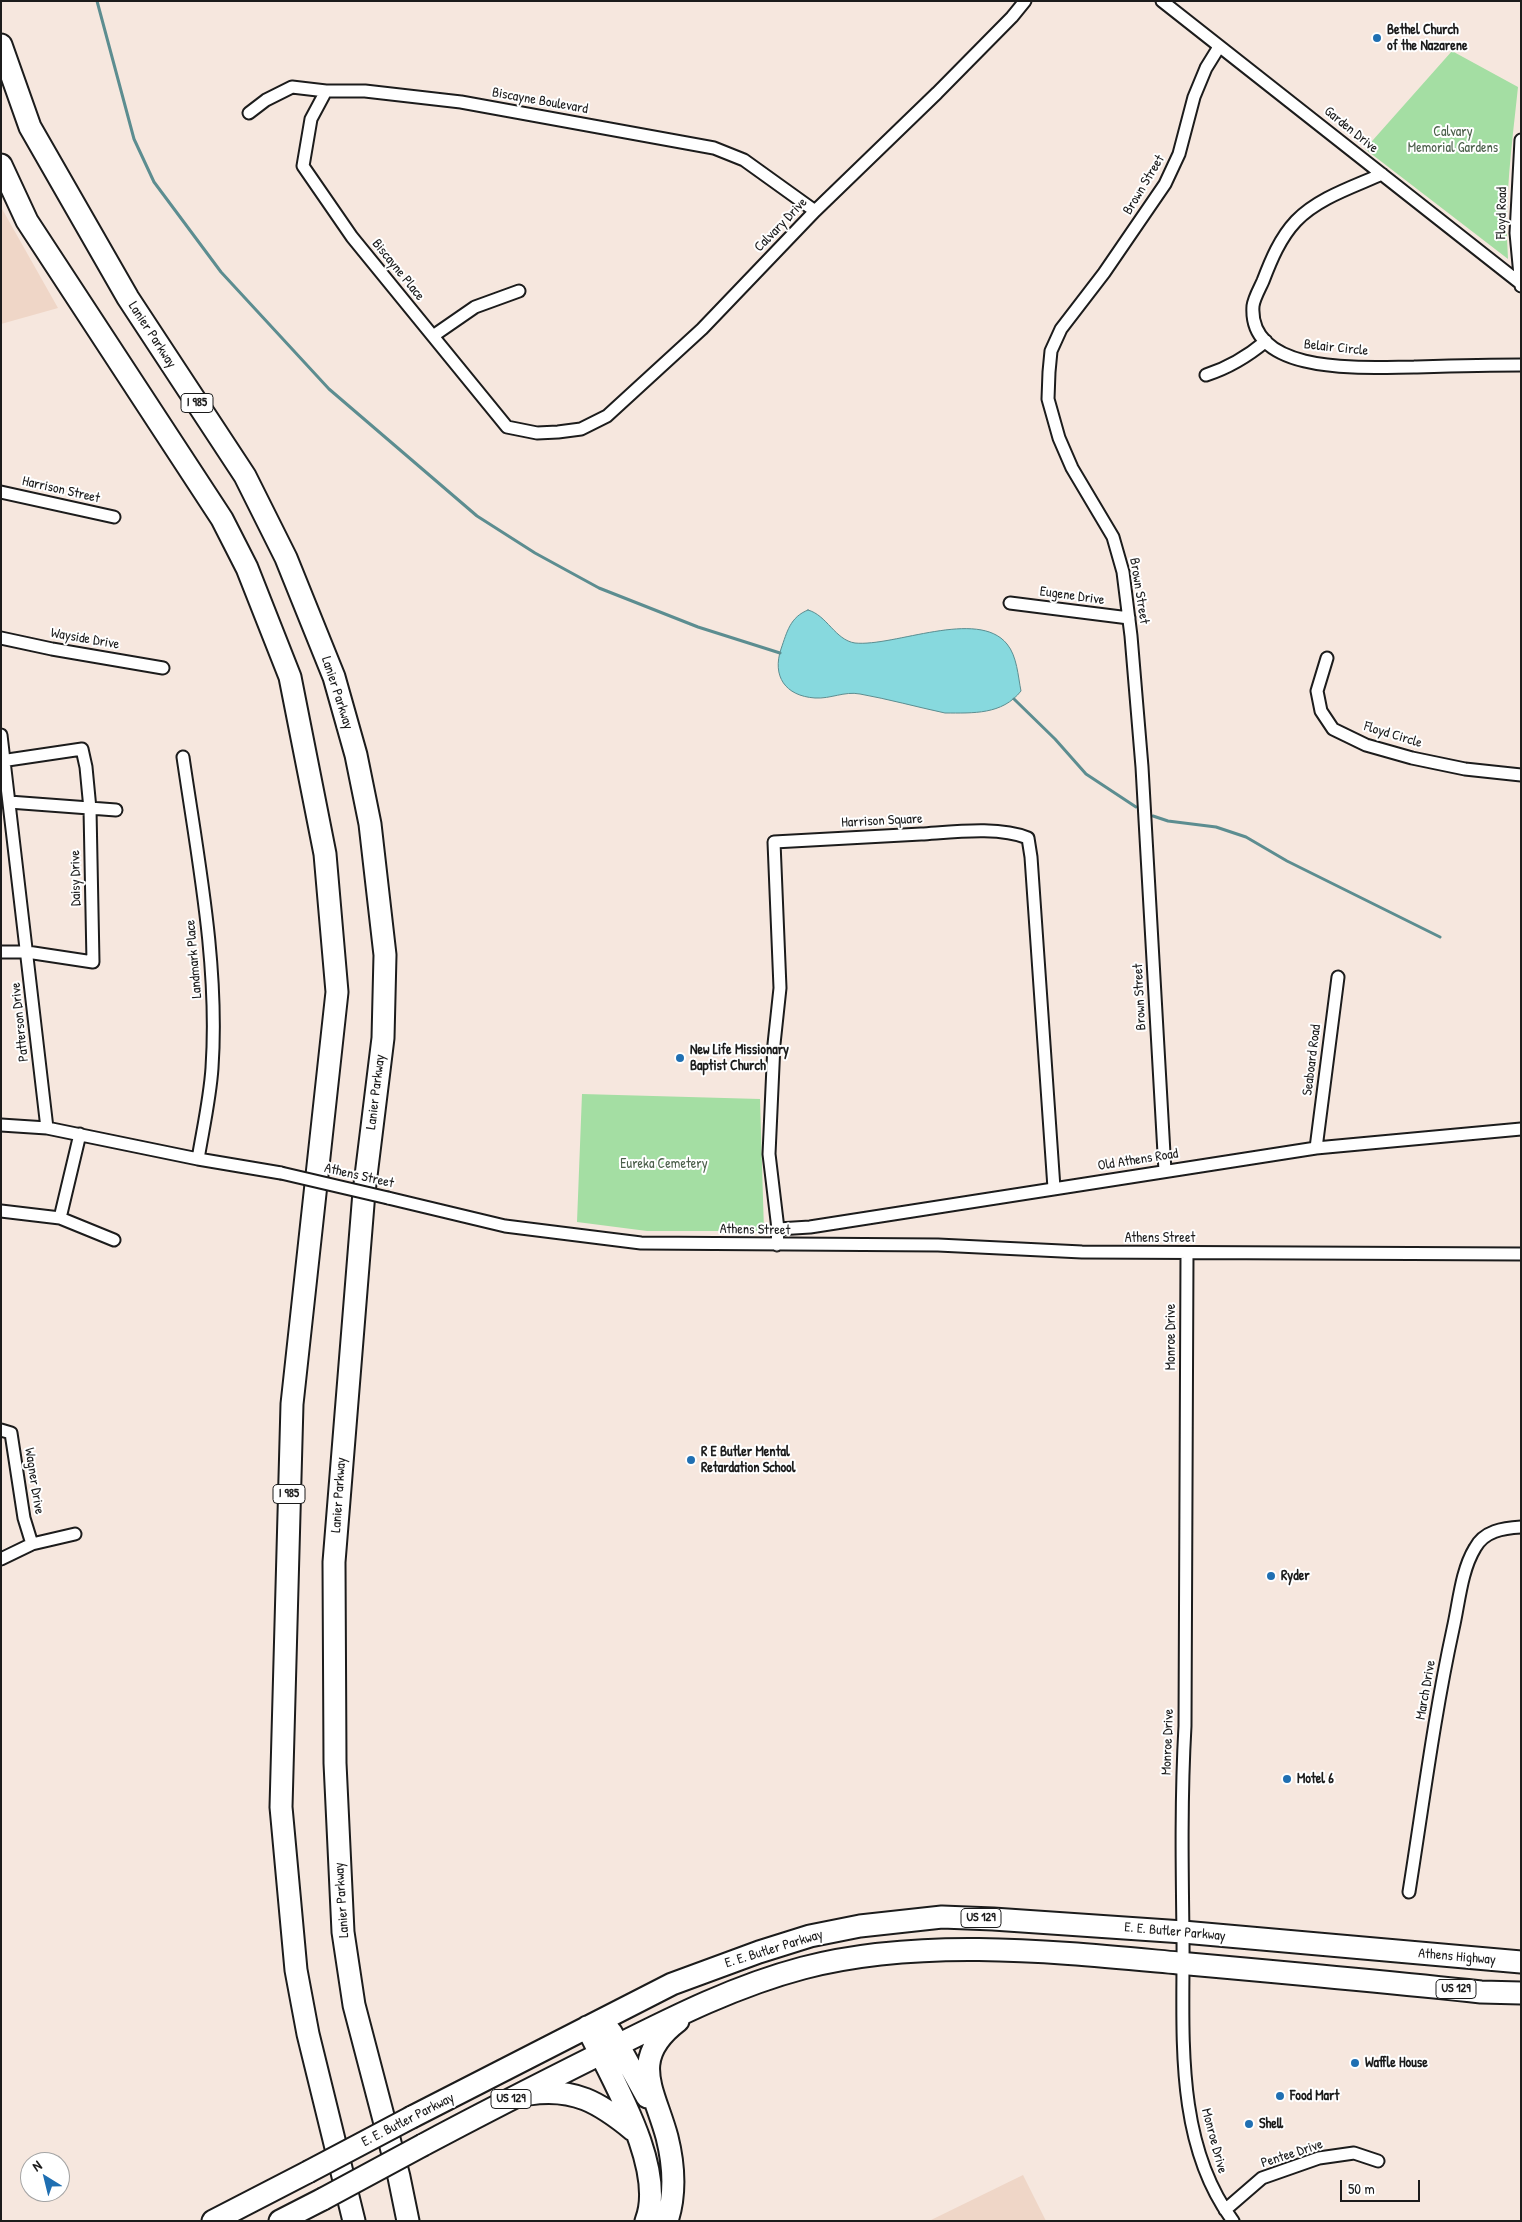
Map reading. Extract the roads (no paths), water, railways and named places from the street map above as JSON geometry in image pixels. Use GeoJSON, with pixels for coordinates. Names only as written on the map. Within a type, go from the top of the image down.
{"type":"FeatureCollection","features":[{"type":"Feature","properties":{"kind":"highway","name":"Lanier Parkway"},"geometry":{"type":"LineString","coordinates":[[1,45],[30,127],[128,298],[245,476],[286,558],[334,677],[356,755],[370,824],[385,955],[383,1038],[364,1192],[334,1562],[335,1763],[343,1932],[354,2005],[399,2177],[408,2221]]}},
{"type":"Feature","properties":{"kind":"highway","name":"I 985"},"geometry":{"type":"LineString","coordinates":[[1,165],[26,220],[222,519],[247,568],[290,677],[325,854],[337,992],[292,1404],[281,1807],[296,1970],[308,2034],[354,2221]]}},
{"type":"Feature","properties":{"kind":"highway","name":"E. E. Butler Parkway"},"geometry":{"type":"LineString","coordinates":[[213,2221],[595,2022],[672,1984],[710,1968],[810,1936],[860,1926],[942,1917],[993,1918],[1183,1932],[1393,1951]]}},
{"type":"Feature","properties":{"kind":"highway","name":"E. E. Butler Parkway"},"geometry":{"type":"LineString","coordinates":[[280,2221],[517,2096],[701,2004],[803,1968],[857,1957],[943,1950],[1046,1951],[1481,1992],[1521,1993]]}},
{"type":"Feature","properties":{"kind":"highway","name":"Athens Highway"},"geometry":{"type":"LineString","coordinates":[[1393,1951],[1521,1962]]}},
{"type":"Feature","properties":{"kind":"highway"},"geometry":{"type":"LineString","coordinates":[[667,2221],[672,2200],[673,2166],[648,2080],[648,2061],[655,2045],[667,2029],[701,2004]]}},
{"type":"Feature","properties":{"kind":"highway"},"geometry":{"type":"LineString","coordinates":[[595,2022],[609,2049],[661,2121]]}},
{"type":"Feature","properties":{"kind":"highway"},"geometry":{"type":"LineString","coordinates":[[609,2049],[643,2147],[650,2173],[651,2203],[646,2221]]}},
{"type":"Feature","properties":{"kind":"highway"},"geometry":{"type":"LineString","coordinates":[[517,2096],[553,2092],[572,2094],[608,2110],[636,2131]]}},
{"type":"Feature","properties":{"kind":"highway"},"geometry":{"type":"LineString","coordinates":[[399,2177],[423,2221]]}},
{"type":"Feature","properties":{"kind":"street","name":"Calvary Drive"},"geometry":{"type":"LineString","coordinates":[[537,433],[581,429],[606,416],[702,329],[814,211],[937,93],[1012,17],[1025,1]]}},
{"type":"Feature","properties":{"kind":"street","name":"Garden Drive"},"geometry":{"type":"LineString","coordinates":[[1162,1],[1520,284]]}},
{"type":"Feature","properties":{"kind":"street","name":"Brown Street"},"geometry":{"type":"LineString","coordinates":[[1166,1171],[1142,767],[1129,618],[1123,572],[1113,537],[1072,468],[1059,438],[1048,399],[1051,351],[1060,329],[1104,273],[1165,184],[1179,154],[1197,90],[1206,68],[1219,47]]}},
{"type":"Feature","properties":{"kind":"street","name":"Biscayne Boulevard"},"geometry":{"type":"LineString","coordinates":[[249,113],[266,100],[292,87],[326,91],[365,91],[461,102],[714,148],[744,160],[814,211]]}},
{"type":"Feature","properties":{"kind":"street","name":"Biscayne Place"},"geometry":{"type":"LineString","coordinates":[[326,91],[311,120],[303,166],[352,238],[508,427],[537,433]]}},
{"type":"Feature","properties":{"kind":"street","name":"Floyd Road"},"geometry":{"type":"LineString","coordinates":[[1520,284],[1516,233],[1521,140]]}},
{"type":"Feature","properties":{"kind":"street","name":"Belair Circle"},"geometry":{"type":"LineString","coordinates":[[1382,174],[1310,210],[1295,222],[1282,239],[1253,304],[1254,319],[1261,337],[1275,350],[1292,358],[1328,365],[1380,367],[1521,365]]}},
{"type":"Feature","properties":{"kind":"street"},"geometry":{"type":"LineString","coordinates":[[433,336],[474,306],[519,291]]}},
{"type":"Feature","properties":{"kind":"street"},"geometry":{"type":"LineString","coordinates":[[1206,375],[1223,369],[1255,350],[1266,341]]}},
{"type":"Feature","properties":{"kind":"street","name":"Harrison Street"},"geometry":{"type":"LineString","coordinates":[[1,492],[114,517]]}},
{"type":"Feature","properties":{"kind":"street","name":"Eugene Drive"},"geometry":{"type":"LineString","coordinates":[[1010,603],[1129,618]]}},
{"type":"Feature","properties":{"kind":"street","name":"Wayside Drive"},"geometry":{"type":"LineString","coordinates":[[1,638],[52,650],[163,668]]}},
{"type":"Feature","properties":{"kind":"street","name":"Floyd Circle"},"geometry":{"type":"LineString","coordinates":[[1327,658],[1317,691],[1320,711],[1333,729],[1366,745],[1412,758],[1465,769],[1521,775]]}},
{"type":"Feature","properties":{"kind":"street","name":"Patterson Drive"},"geometry":{"type":"LineString","coordinates":[[1,734],[28,952],[47,1128]]}},
{"type":"Feature","properties":{"kind":"street"},"geometry":{"type":"LineString","coordinates":[[3,762],[82,749],[90,809]]}},
{"type":"Feature","properties":{"kind":"street","name":"Landmark Place"},"geometry":{"type":"LineString","coordinates":[[183,757],[204,903],[213,993],[212,1069],[198,1159]]}},
{"type":"Feature","properties":{"kind":"street"},"geometry":{"type":"LineString","coordinates":[[9,802],[116,810]]}},
{"type":"Feature","properties":{"kind":"street","name":"Daisy Drive"},"geometry":{"type":"LineString","coordinates":[[28,952],[93,962],[90,809]]}},
{"type":"Feature","properties":{"kind":"street","name":"Harrison Square"},"geometry":{"type":"LineString","coordinates":[[778,1229],[769,1154],[774,1044],[780,988],[774,842],[957,832],[1004,832],[1028,838],[1032,867],[1054,1188]]}},
{"type":"Feature","properties":{"kind":"street"},"geometry":{"type":"LineString","coordinates":[[1,952],[28,952]]}},
{"type":"Feature","properties":{"kind":"street","name":"Seaboard Road"},"geometry":{"type":"LineString","coordinates":[[1316,1148],[1338,976]]}},
{"type":"Feature","properties":{"kind":"street","name":"Athens Street"},"geometry":{"type":"LineString","coordinates":[[1,1125],[47,1128],[198,1159],[281,1173],[505,1226],[571,1236],[641,1243],[938,1245],[1082,1252],[1521,1254]]}},
{"type":"Feature","properties":{"kind":"street","name":"Old Athens Road"},"geometry":{"type":"LineString","coordinates":[[778,1229],[810,1227],[1316,1148],[1521,1129]]}},
{"type":"Feature","properties":{"kind":"street"},"geometry":{"type":"LineString","coordinates":[[60,1218],[80,1134]]}},
{"type":"Feature","properties":{"kind":"street"},"geometry":{"type":"LineString","coordinates":[[1,1211],[60,1218],[114,1240]]}},
{"type":"Feature","properties":{"kind":"street"},"geometry":{"type":"LineString","coordinates":[[777,1245],[778,1229]]}},
{"type":"Feature","properties":{"kind":"street","name":"Monroe Drive"},"geometry":{"type":"LineString","coordinates":[[1187,1253],[1185,1726],[1181,1802],[1184,2042],[1189,2105],[1203,2167],[1225,2210],[1233,2221]]}},
{"type":"Feature","properties":{"kind":"street","name":"Wagner Drive"},"geometry":{"type":"LineString","coordinates":[[1,1430],[11,1433],[24,1518],[32,1544]]}},
{"type":"Feature","properties":{"kind":"street","name":"March Drive"},"geometry":{"type":"LineString","coordinates":[[1409,1892],[1442,1681],[1467,1566],[1475,1546],[1486,1536],[1500,1528],[1521,1527]]}},
{"type":"Feature","properties":{"kind":"street"},"geometry":{"type":"LineString","coordinates":[[1,1559],[32,1544],[75,1534]]}},
{"type":"Feature","properties":{"kind":"street","name":"Pentee Drive"},"geometry":{"type":"LineString","coordinates":[[1225,2210],[1262,2178],[1320,2158],[1354,2153],[1378,2161]]}},
{"type":"Feature","properties":{"kind":"water"},"geometry":{"type":"Polygon","coordinates":[[[808,610],[821,617],[836,633],[855,643],[872,643],[956,629],[976,629],[994,634],[1007,644],[1013,654],[1021,691],[1005,705],[996,709],[966,713],[945,713],[854,693],[815,698],[796,693],[783,683],[778,668],[779,659],[787,631],[797,617],[808,610]]]}},
{"type":"Feature","properties":{"kind":"waterway"},"geometry":{"type":"LineString","coordinates":[[97,1],[134,139],[154,182],[221,272],[329,389],[477,516],[535,553],[599,588],[698,627],[780,653]]}},
{"type":"Feature","properties":{"kind":"waterway"},"geometry":{"type":"LineString","coordinates":[[1014,699],[1055,739],[1086,774],[1136,807]]}},
{"type":"Feature","properties":{"kind":"waterway"},"geometry":{"type":"LineString","coordinates":[[1153,816],[1168,821],[1216,827],[1246,837],[1287,861],[1440,937]]}},
{"type":"Feature","properties":{"kind":"place","name":"Bethel Church of the Nazarene"},"geometry":{"type":"Point","coordinates":[1377,38]}},
{"type":"Feature","properties":{"kind":"place","name":"New Life Missionary Baptist Church"},"geometry":{"type":"Point","coordinates":[680,1058]}},
{"type":"Feature","properties":{"kind":"place","name":"R E Butler Mental Retardation School"},"geometry":{"type":"Point","coordinates":[691,1460]}},
{"type":"Feature","properties":{"kind":"place","name":"Ryder"},"geometry":{"type":"Point","coordinates":[1271,1576]}},
{"type":"Feature","properties":{"kind":"place","name":"Motel 6"},"geometry":{"type":"Point","coordinates":[1287,1779]}},
{"type":"Feature","properties":{"kind":"place","name":"Waffle House"},"geometry":{"type":"Point","coordinates":[1355,2063]}},
{"type":"Feature","properties":{"kind":"place","name":"Food Mart"},"geometry":{"type":"Point","coordinates":[1280,2096]}},
{"type":"Feature","properties":{"kind":"place","name":"Shell"},"geometry":{"type":"Point","coordinates":[1249,2124]}},
{"type":"Feature","properties":{"kind":"park label","name":"Calvary Memorial Gardens"},"geometry":{"type":"Point","coordinates":[1453,140]}},
{"type":"Feature","properties":{"kind":"park label","name":"Eureka Cemetery"},"geometry":{"type":"Point","coordinates":[664,1164]}}]}
